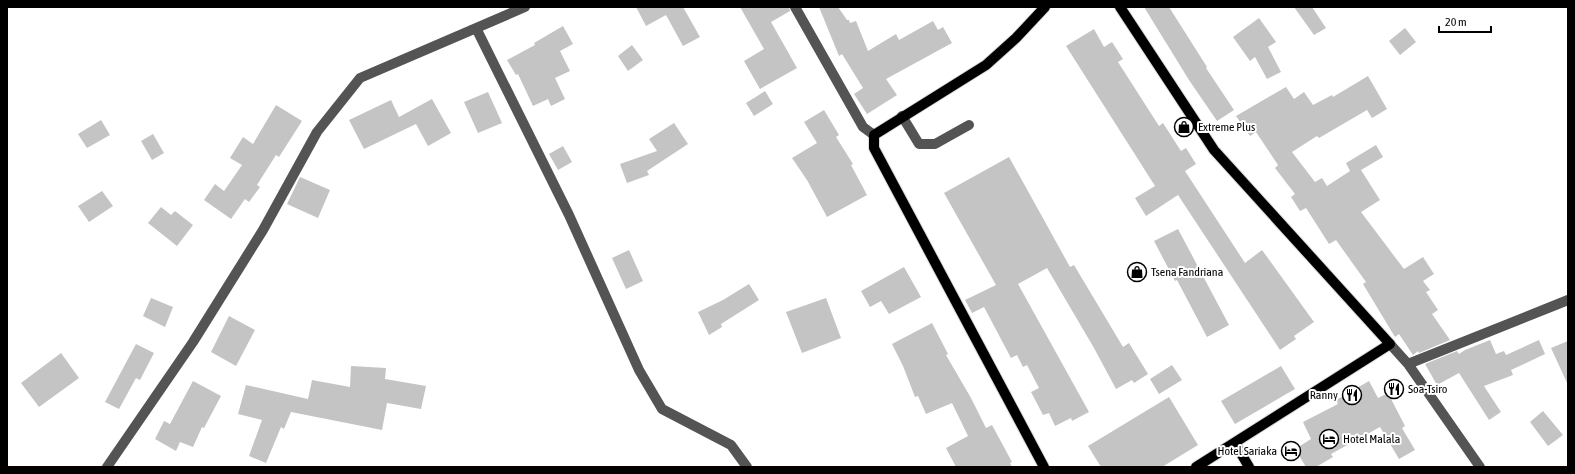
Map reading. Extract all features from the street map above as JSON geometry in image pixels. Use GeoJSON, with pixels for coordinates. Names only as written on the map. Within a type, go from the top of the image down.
{"type":"FeatureCollection","features":[{"type":"Feature","properties":{"kind":"main road"},"geometry":{"type":"LineString","coordinates":[[1044,467],[874,148],[874,135],[902,116],[986,65],[1016,38],[1045,7]]}},
{"type":"Feature","properties":{"kind":"main road"},"geometry":{"type":"LineString","coordinates":[[1120,7],[1214,150],[1390,344],[1196,467]]}},
{"type":"Feature","properties":{"kind":"main road"},"geometry":{"type":"LineString","coordinates":[[1236,443],[1249,467]]}},
{"type":"Feature","properties":{"kind":"street"},"geometry":{"type":"LineString","coordinates":[[108,467],[193,342],[263,230],[317,132],[360,78],[525,7]]}},
{"type":"Feature","properties":{"kind":"street"},"geometry":{"type":"LineString","coordinates":[[795,7],[862,127],[874,135]]}},
{"type":"Feature","properties":{"kind":"street"},"geometry":{"type":"LineString","coordinates":[[476,28],[569,215],[639,370],[662,409],[731,445],[747,467]]}},
{"type":"Feature","properties":{"kind":"street"},"geometry":{"type":"LineString","coordinates":[[902,116],[919,144],[935,144],[969,125]]}},
{"type":"Feature","properties":{"kind":"street"},"geometry":{"type":"LineString","coordinates":[[1408,364],[1568,300]]}},
{"type":"Feature","properties":{"kind":"street"},"geometry":{"type":"LineString","coordinates":[[1390,344],[1408,364],[1480,467]]}},
{"type":"Feature","properties":{"kind":"building"},"geometry":{"type":"Polygon","coordinates":[[[636,7],[683,7],[700,37],[683,46],[666,15],[646,26],[636,7]]]}},
{"type":"Feature","properties":{"kind":"building"},"geometry":{"type":"Polygon","coordinates":[[[740,7],[789,7],[790,11],[771,22],[797,68],[760,89],[744,61],[764,49],[740,7]]]}},
{"type":"Feature","properties":{"kind":"building"},"geometry":{"type":"Polygon","coordinates":[[[819,7],[838,7],[850,23],[856,21],[868,51],[896,34],[899,40],[933,21],[938,30],[943,27],[952,43],[886,79],[897,95],[867,114],[854,94],[863,88],[842,54],[839,56],[819,7]]]}},
{"type":"Feature","properties":{"kind":"building"},"geometry":{"type":"Polygon","coordinates":[[[1144,7],[1169,7],[1207,67],[1206,68],[1234,110],[1217,121],[1189,80],[1144,7]]]}},
{"type":"Feature","properties":{"kind":"building"},"geometry":{"type":"Polygon","coordinates":[[[1294,7],[1312,7],[1326,28],[1314,35],[1294,7]]]}},
{"type":"Feature","properties":{"kind":"building"},"geometry":{"type":"Polygon","coordinates":[[[1259,18],[1276,42],[1268,47],[1281,72],[1267,79],[1255,57],[1250,61],[1233,37],[1259,18]]]}},
{"type":"Feature","properties":{"kind":"building"},"geometry":{"type":"Polygon","coordinates":[[[563,26],[573,44],[560,51],[570,71],[555,78],[565,99],[551,106],[548,99],[533,106],[518,74],[516,75],[507,60],[535,45],[534,43],[563,26]]]}},
{"type":"Feature","properties":{"kind":"building"},"geometry":{"type":"Polygon","coordinates":[[[1405,28],[1416,42],[1400,55],[1389,41],[1405,28]]]}},
{"type":"Feature","properties":{"kind":"building"},"geometry":{"type":"Polygon","coordinates":[[[1094,29],[1104,47],[1112,42],[1123,59],[1118,62],[1159,126],[1163,123],[1181,151],[1186,148],[1196,164],[1185,171],[1245,263],[1262,250],[1314,322],[1294,336],[1296,339],[1280,350],[1178,195],[1146,216],[1135,198],[1155,186],[1066,46],[1094,29]]]}},
{"type":"Feature","properties":{"kind":"building"},"geometry":{"type":"Polygon","coordinates":[[[632,45],[643,60],[628,71],[618,56],[632,45]]]}},
{"type":"Feature","properties":{"kind":"building"},"geometry":{"type":"Polygon","coordinates":[[[1368,76],[1387,109],[1372,118],[1367,110],[1319,138],[1317,136],[1292,152],[1315,182],[1322,178],[1327,186],[1350,171],[1346,163],[1376,145],[1383,157],[1361,170],[1380,200],[1361,212],[1404,269],[1423,257],[1434,274],[1423,281],[1430,290],[1426,292],[1438,310],[1432,314],[1450,340],[1419,353],[1418,351],[1413,355],[1399,334],[1395,337],[1363,284],[1366,282],[1336,240],[1329,244],[1306,208],[1300,211],[1291,197],[1295,194],[1275,168],[1278,165],[1256,132],[1250,136],[1236,116],[1286,87],[1294,99],[1304,92],[1313,105],[1332,95],[1333,97],[1368,76]]]}},
{"type":"Feature","properties":{"kind":"building"},"geometry":{"type":"Polygon","coordinates":[[[765,91],[773,104],[754,116],[746,103],[765,91]]]}},
{"type":"Feature","properties":{"kind":"building"},"geometry":{"type":"Polygon","coordinates":[[[488,92],[502,123],[478,133],[464,102],[488,92]]]}},
{"type":"Feature","properties":{"kind":"building"},"geometry":{"type":"Polygon","coordinates":[[[432,99],[451,133],[428,146],[416,124],[364,149],[349,120],[391,100],[399,117],[432,99]]]}},
{"type":"Feature","properties":{"kind":"building"},"geometry":{"type":"Polygon","coordinates":[[[276,105],[302,121],[279,157],[276,155],[257,185],[260,187],[249,202],[245,199],[231,219],[204,200],[215,184],[224,191],[242,165],[230,158],[243,137],[253,144],[276,105]]]}},
{"type":"Feature","properties":{"kind":"building"},"geometry":{"type":"Polygon","coordinates":[[[824,110],[839,135],[836,137],[853,164],[851,165],[867,195],[827,217],[807,180],[792,158],[817,143],[804,122],[824,110]]]}},
{"type":"Feature","properties":{"kind":"building"},"geometry":{"type":"Polygon","coordinates":[[[101,120],[110,135],[87,148],[78,134],[101,120]]]}},
{"type":"Feature","properties":{"kind":"building"},"geometry":{"type":"Polygon","coordinates":[[[674,123],[688,144],[647,171],[649,175],[627,183],[620,164],[657,151],[649,139],[674,123]]]}},
{"type":"Feature","properties":{"kind":"building"},"geometry":{"type":"Polygon","coordinates":[[[153,134],[164,153],[152,160],[141,141],[153,134]]]}},
{"type":"Feature","properties":{"kind":"building"},"geometry":{"type":"Polygon","coordinates":[[[563,146],[572,162],[558,170],[549,154],[563,146]]]}},
{"type":"Feature","properties":{"kind":"building"},"geometry":{"type":"Polygon","coordinates":[[[1009,157],[1070,267],[1074,265],[1123,347],[1129,343],[1148,374],[1134,383],[1132,380],[1116,389],[1047,268],[1018,284],[1089,412],[1072,421],[1071,418],[1055,426],[1049,413],[1043,415],[1031,392],[1039,388],[1027,365],[1023,367],[1017,355],[1011,358],[984,307],[972,313],[965,300],[996,285],[944,193],[1009,157]]]}},
{"type":"Feature","properties":{"kind":"building"},"geometry":{"type":"Polygon","coordinates":[[[300,177],[330,190],[318,218],[287,204],[300,177]]]}},
{"type":"Feature","properties":{"kind":"building"},"geometry":{"type":"Polygon","coordinates":[[[102,191],[113,206],[89,222],[78,206],[102,191]]]}},
{"type":"Feature","properties":{"kind":"building"},"geometry":{"type":"Polygon","coordinates":[[[161,207],[171,215],[175,211],[193,225],[177,246],[148,223],[161,207]]]}},
{"type":"Feature","properties":{"kind":"building"},"geometry":{"type":"Polygon","coordinates":[[[1178,229],[1229,325],[1207,337],[1177,280],[1175,281],[1154,241],[1178,229]]]}},
{"type":"Feature","properties":{"kind":"building"},"geometry":{"type":"Polygon","coordinates":[[[629,250],[643,281],[626,289],[612,258],[629,250]]]}},
{"type":"Feature","properties":{"kind":"building"},"geometry":{"type":"Polygon","coordinates":[[[904,267],[921,297],[889,314],[881,301],[870,307],[861,291],[904,267]]]}},
{"type":"Feature","properties":{"kind":"building"},"geometry":{"type":"Polygon","coordinates":[[[749,284],[759,300],[721,324],[722,327],[709,335],[698,312],[723,300],[749,284]]]}},
{"type":"Feature","properties":{"kind":"building"},"geometry":{"type":"Polygon","coordinates":[[[151,298],[173,307],[165,327],[143,316],[151,298]]]}},
{"type":"Feature","properties":{"kind":"building"},"geometry":{"type":"Polygon","coordinates":[[[826,298],[841,338],[802,353],[786,312],[826,298]]]}},
{"type":"Feature","properties":{"kind":"building"},"geometry":{"type":"Polygon","coordinates":[[[229,316],[255,330],[236,366],[211,352],[229,316]]]}},
{"type":"Feature","properties":{"kind":"building"},"geometry":{"type":"Polygon","coordinates":[[[932,323],[948,354],[946,355],[971,398],[986,428],[992,425],[1012,462],[1010,463],[1012,467],[956,467],[946,448],[968,436],[952,403],[926,414],[918,396],[915,397],[903,366],[892,344],[932,323]]]}},
{"type":"Feature","properties":{"kind":"building"},"geometry":{"type":"Polygon","coordinates":[[[1490,340],[1496,354],[1504,351],[1506,355],[1539,340],[1545,354],[1511,370],[1513,375],[1484,386],[1501,412],[1489,420],[1459,373],[1437,385],[1425,364],[1457,351],[1459,354],[1490,340]]]}},
{"type":"Feature","properties":{"kind":"building"},"geometry":{"type":"Polygon","coordinates":[[[1568,341],[1568,385],[1551,348],[1568,341]]]}},
{"type":"Feature","properties":{"kind":"building"},"geometry":{"type":"Polygon","coordinates":[[[136,344],[154,353],[140,380],[136,378],[119,409],[105,402],[136,344]]]}},
{"type":"Feature","properties":{"kind":"building"},"geometry":{"type":"Polygon","coordinates":[[[61,353],[79,378],[39,407],[21,383],[61,353]]]}},
{"type":"Feature","properties":{"kind":"building"},"geometry":{"type":"Polygon","coordinates":[[[1172,365],[1182,380],[1159,394],[1150,379],[1172,365]]]}},
{"type":"Feature","properties":{"kind":"building"},"geometry":{"type":"Polygon","coordinates":[[[351,366],[386,368],[385,379],[426,386],[421,409],[387,403],[382,430],[291,412],[284,429],[281,427],[266,463],[249,456],[262,420],[238,414],[246,385],[308,399],[312,380],[350,387],[351,366]]]}},
{"type":"Feature","properties":{"kind":"building"},"geometry":{"type":"Polygon","coordinates":[[[1281,366],[1295,389],[1235,424],[1221,401],[1281,366]]]}},
{"type":"Feature","properties":{"kind":"building"},"geometry":{"type":"Polygon","coordinates":[[[193,381],[221,396],[204,428],[202,427],[193,447],[180,442],[176,451],[155,439],[164,421],[170,424],[193,381]]]}},
{"type":"Feature","properties":{"kind":"building"},"geometry":{"type":"Polygon","coordinates":[[[1369,381],[1378,398],[1388,393],[1405,426],[1402,428],[1415,450],[1399,459],[1380,427],[1331,454],[1333,457],[1316,467],[1306,467],[1295,449],[1311,439],[1303,422],[1338,404],[1336,400],[1369,381]]]}},
{"type":"Feature","properties":{"kind":"building"},"geometry":{"type":"Polygon","coordinates":[[[1169,397],[1198,445],[1162,467],[1101,467],[1088,446],[1169,397]]]}},
{"type":"Feature","properties":{"kind":"building"},"geometry":{"type":"Polygon","coordinates":[[[1543,411],[1563,435],[1548,446],[1530,422],[1543,411]]]}},
{"type":"Feature","properties":{"kind":"place","name":"Extreme Plus"},"geometry":{"type":"Point","coordinates":[1184,127]}},
{"type":"Feature","properties":{"kind":"place","name":"Tsena Fandriana"},"geometry":{"type":"Point","coordinates":[1137,272]}},
{"type":"Feature","properties":{"kind":"place","name":"Soa-Tsiro"},"geometry":{"type":"Point","coordinates":[1394,389]}},
{"type":"Feature","properties":{"kind":"place","name":"Ranny"},"geometry":{"type":"Point","coordinates":[1352,395]}},
{"type":"Feature","properties":{"kind":"place","name":"Hotel Malala"},"geometry":{"type":"Point","coordinates":[1329,439]}},
{"type":"Feature","properties":{"kind":"place","name":"Hotel Sariaka"},"geometry":{"type":"Point","coordinates":[1291,451]}}]}
